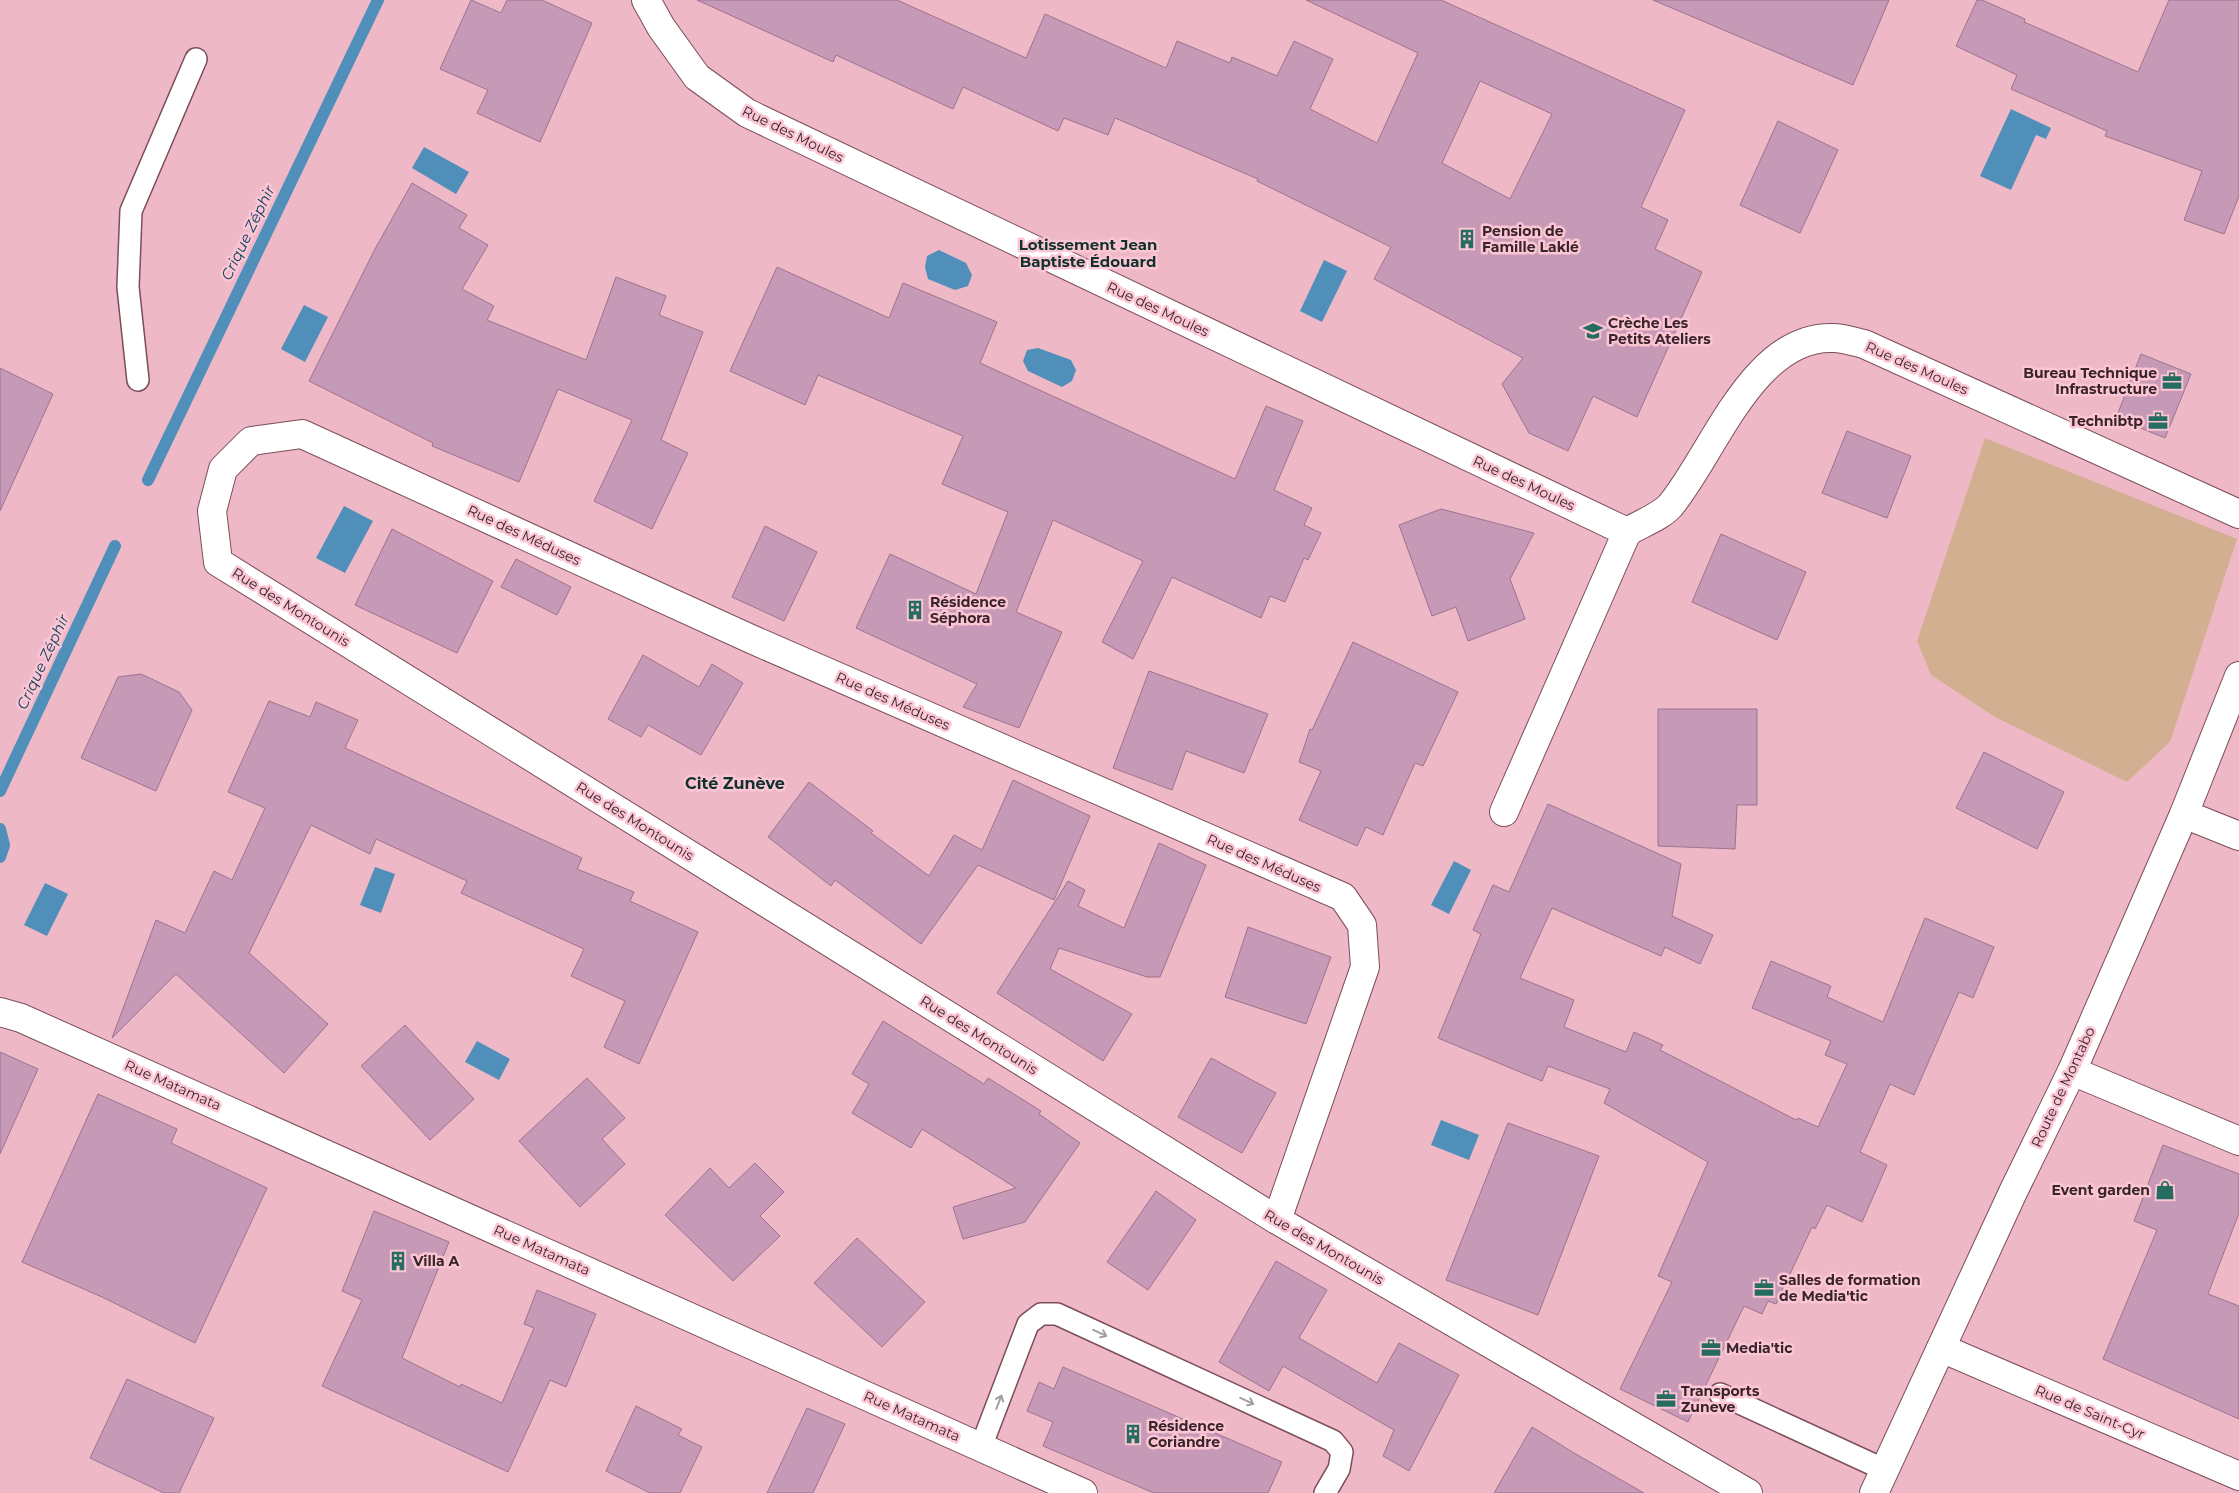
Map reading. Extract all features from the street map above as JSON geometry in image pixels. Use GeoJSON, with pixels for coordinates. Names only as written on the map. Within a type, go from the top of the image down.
{"type":"FeatureCollection","features":[{"type":"Feature","properties":{"kind":"street","name":"Rue des Moules"},"geometry":{"type":"LineString","coordinates":[[646,0],[661,27],[697,77],[747,113],[1628,532],[1669,508],[1753,380],[1774,358],[1791,348],[1812,341],[1833,338],[1864,344],[2239,514]]}},
{"type":"Feature","properties":{"kind":"street","name":"Rue des Méduses"},"geometry":{"type":"LineString","coordinates":[[218,562],[212,511],[224,469],[251,441],[302,434],[751,639],[1343,898],[1362,925],[1365,967],[1278,1220]]}},
{"type":"Feature","properties":{"kind":"street"},"geometry":{"type":"LineString","coordinates":[[1504,812],[1628,532]]}},
{"type":"Feature","properties":{"kind":"street","name":"Rue des Montounis"},"geometry":{"type":"LineString","coordinates":[[218,562],[1278,1220],[1748,1493]]}},
{"type":"Feature","properties":{"kind":"street","name":"Route de Montabo"},"geometry":{"type":"LineString","coordinates":[[1879,1481],[2072,1071],[2184,814],[2239,676]]}},
{"type":"Feature","properties":{"kind":"street"},"geometry":{"type":"LineString","coordinates":[[2184,814],[2239,836]]}},
{"type":"Feature","properties":{"kind":"street","name":"Rue Matamata"},"geometry":{"type":"LineString","coordinates":[[0,1012],[22,1018],[1083,1493]]}},
{"type":"Feature","properties":{"kind":"street"},"geometry":{"type":"LineString","coordinates":[[2072,1071],[2239,1141]]}},
{"type":"Feature","properties":{"kind":"street","name":"Rue de Saint-Cyr"},"geometry":{"type":"LineString","coordinates":[[1941,1348],[2239,1476]]}},
{"type":"Feature","properties":{"kind":"lane"},"geometry":{"type":"LineString","coordinates":[[138,380],[128,287],[131,212],[196,59]]}},
{"type":"Feature","properties":{"kind":"lane"},"geometry":{"type":"LineString","coordinates":[[980,1447],[1028,1324],[1041,1314],[1057,1314],[1333,1441],[1342,1452],[1339,1469],[1325,1493]]}},
{"type":"Feature","properties":{"kind":"lane"},"geometry":{"type":"LineString","coordinates":[[1720,1394],[1879,1481]]}},
{"type":"Feature","properties":{"kind":"shaded area"},"geometry":{"type":"Polygon","coordinates":[[[1985,438],[2237,539],[2170,742],[2127,782],[1995,717],[1931,675],[1917,641],[1985,438]]]}},
{"type":"Feature","properties":{"kind":"water"},"geometry":{"type":"Polygon","coordinates":[[[2011,109],[2051,128],[2046,139],[2036,135],[2011,190],[1980,176],[2011,109]]]}},
{"type":"Feature","properties":{"kind":"water"},"geometry":{"type":"Polygon","coordinates":[[[424,147],[469,172],[456,194],[412,168],[424,147]]]}},
{"type":"Feature","properties":{"kind":"water"},"geometry":{"type":"Polygon","coordinates":[[[939,250],[966,263],[972,275],[968,286],[955,290],[928,279],[925,267],[927,256],[939,250]]]}},
{"type":"Feature","properties":{"kind":"water"},"geometry":{"type":"Polygon","coordinates":[[[1324,260],[1347,271],[1322,322],[1300,311],[1324,260]]]}},
{"type":"Feature","properties":{"kind":"water"},"geometry":{"type":"Polygon","coordinates":[[[304,305],[328,317],[305,362],[281,349],[304,305]]]}},
{"type":"Feature","properties":{"kind":"water"},"geometry":{"type":"Polygon","coordinates":[[[1038,348],[1071,360],[1076,370],[1072,381],[1062,387],[1028,371],[1023,361],[1027,350],[1038,348]]]}},
{"type":"Feature","properties":{"kind":"water"},"geometry":{"type":"Polygon","coordinates":[[[344,506],[373,521],[345,573],[316,558],[344,506]]]}},
{"type":"Feature","properties":{"kind":"water"},"geometry":{"type":"Polygon","coordinates":[[[1454,861],[1471,870],[1449,914],[1431,905],[1454,861]]]}},
{"type":"Feature","properties":{"kind":"water"},"geometry":{"type":"Polygon","coordinates":[[[375,867],[395,874],[381,913],[360,905],[375,867]]]}},
{"type":"Feature","properties":{"kind":"water"},"geometry":{"type":"Polygon","coordinates":[[[45,883],[68,894],[47,936],[24,925],[45,883]]]}},
{"type":"Feature","properties":{"kind":"water"},"geometry":{"type":"Polygon","coordinates":[[[477,1041],[510,1059],[499,1080],[465,1062],[477,1041]]]}},
{"type":"Feature","properties":{"kind":"water"},"geometry":{"type":"Polygon","coordinates":[[[1441,1120],[1479,1135],[1469,1160],[1431,1145],[1441,1120]]]}},
{"type":"Feature","properties":{"kind":"building"},"geometry":{"type":"Polygon","coordinates":[[[471,0],[501,13],[507,0],[542,0],[592,23],[540,142],[477,113],[488,90],[440,69],[471,0]]]}},
{"type":"Feature","properties":{"kind":"building"},"geometry":{"type":"Polygon","coordinates":[[[697,0],[897,0],[1026,58],[1045,14],[1166,68],[1177,41],[1230,63],[1232,57],[1277,76],[1294,41],[1333,59],[1310,109],[1377,143],[1418,53],[1306,0],[1441,0],[1685,110],[1641,207],[1668,220],[1655,249],[1702,272],[1637,417],[1593,396],[1568,451],[1529,433],[1502,384],[1523,358],[1374,279],[1391,247],[1257,181],[1258,179],[1115,118],[1108,135],[1064,118],[1058,131],[963,87],[953,109],[836,55],[833,62],[697,0]],[[1480,81],[1442,163],[1510,199],[1552,114],[1480,81]]]}},
{"type":"Feature","properties":{"kind":"building"},"geometry":{"type":"Polygon","coordinates":[[[1653,0],[1889,0],[1853,85],[1653,0]]]}},
{"type":"Feature","properties":{"kind":"building"},"geometry":{"type":"Polygon","coordinates":[[[1977,0],[1982,0],[2025,19],[2024,22],[2138,72],[2169,0],[2239,0],[2239,196],[2224,234],[2184,220],[2202,171],[2105,136],[2107,131],[2011,89],[2017,75],[1956,46],[1977,0]]]}},
{"type":"Feature","properties":{"kind":"building"},"geometry":{"type":"Polygon","coordinates":[[[1778,121],[1838,150],[1800,233],[1740,205],[1778,121]]]}},
{"type":"Feature","properties":{"kind":"building"},"geometry":{"type":"Polygon","coordinates":[[[412,183],[467,215],[459,228],[488,245],[462,289],[494,306],[487,320],[586,360],[616,277],[666,296],[659,315],[703,332],[661,440],[688,453],[652,529],[594,501],[632,420],[558,389],[519,482],[432,446],[433,443],[309,381],[375,249],[412,183]]]}},
{"type":"Feature","properties":{"kind":"building"},"geometry":{"type":"Polygon","coordinates":[[[777,267],[889,318],[903,283],[997,322],[980,363],[1235,479],[1266,406],[1303,421],[1274,490],[1312,508],[1304,525],[1321,533],[1308,560],[1304,558],[1285,602],[1270,596],[1261,618],[1172,577],[1133,659],[1102,642],[1143,561],[1053,520],[1016,612],[1062,632],[1019,728],[963,707],[977,684],[856,628],[890,554],[976,594],[1008,512],[942,484],[963,436],[818,375],[805,405],[730,371],[777,267]]]}},
{"type":"Feature","properties":{"kind":"building"},"geometry":{"type":"Polygon","coordinates":[[[2141,354],[2191,374],[2165,438],[2116,418],[2141,354]]]}},
{"type":"Feature","properties":{"kind":"building"},"geometry":{"type":"Polygon","coordinates":[[[0,368],[53,394],[0,511],[0,368]]]}},
{"type":"Feature","properties":{"kind":"building"},"geometry":{"type":"Polygon","coordinates":[[[1847,431],[1911,456],[1887,518],[1822,493],[1847,431]]]}},
{"type":"Feature","properties":{"kind":"building"},"geometry":{"type":"Polygon","coordinates":[[[1441,509],[1534,533],[1510,579],[1525,619],[1468,641],[1456,607],[1432,616],[1399,525],[1441,509]]]}},
{"type":"Feature","properties":{"kind":"building"},"geometry":{"type":"Polygon","coordinates":[[[765,526],[817,552],[784,621],[732,597],[765,526]]]}},
{"type":"Feature","properties":{"kind":"building"},"geometry":{"type":"Polygon","coordinates":[[[392,529],[493,581],[457,653],[355,605],[392,529]]]}},
{"type":"Feature","properties":{"kind":"building"},"geometry":{"type":"Polygon","coordinates":[[[1721,534],[1806,572],[1777,640],[1692,602],[1721,534]]]}},
{"type":"Feature","properties":{"kind":"building"},"geometry":{"type":"Polygon","coordinates":[[[516,559],[571,587],[557,615],[501,587],[516,559]]]}},
{"type":"Feature","properties":{"kind":"building"},"geometry":{"type":"Polygon","coordinates":[[[1353,642],[1458,692],[1423,766],[1415,763],[1383,835],[1366,827],[1357,846],[1299,820],[1321,771],[1299,762],[1310,729],[1312,730],[1353,642]]]}},
{"type":"Feature","properties":{"kind":"building"},"geometry":{"type":"Polygon","coordinates":[[[643,655],[699,687],[712,664],[743,683],[701,755],[648,725],[641,737],[608,719],[643,655]]]}},
{"type":"Feature","properties":{"kind":"building"},"geometry":{"type":"Polygon","coordinates":[[[1149,671],[1268,714],[1244,773],[1186,751],[1172,790],[1113,768],[1149,671]]]}},
{"type":"Feature","properties":{"kind":"building"},"geometry":{"type":"Polygon","coordinates":[[[141,674],[179,692],[192,710],[156,791],[81,758],[118,677],[141,674]]]}},
{"type":"Feature","properties":{"kind":"building"},"geometry":{"type":"Polygon","coordinates":[[[269,701],[310,717],[316,702],[358,720],[345,748],[582,858],[577,869],[634,892],[630,901],[698,932],[639,1064],[604,1047],[625,1001],[571,976],[584,949],[461,893],[467,881],[376,839],[370,854],[311,825],[249,953],[328,1024],[284,1073],[176,974],[112,1038],[156,920],[185,933],[214,871],[232,880],[265,808],[228,792],[269,701]]]}},
{"type":"Feature","properties":{"kind":"building"},"geometry":{"type":"Polygon","coordinates":[[[1658,709],[1757,709],[1757,805],[1737,805],[1735,849],[1658,846],[1658,709]]]}},
{"type":"Feature","properties":{"kind":"building"},"geometry":{"type":"Polygon","coordinates":[[[1984,752],[2064,792],[2037,849],[1956,808],[1984,752]]]}},
{"type":"Feature","properties":{"kind":"building"},"geometry":{"type":"Polygon","coordinates":[[[1013,780],[1090,816],[1054,900],[978,865],[921,944],[835,880],[831,886],[768,837],[809,782],[873,831],[871,833],[929,876],[954,835],[982,850],[1013,780]]]}},
{"type":"Feature","properties":{"kind":"building"},"geometry":{"type":"Polygon","coordinates":[[[1548,804],[1681,864],[1672,916],[1713,935],[1700,964],[1665,947],[1661,956],[1552,908],[1520,978],[1574,1000],[1564,1027],[1626,1052],[1634,1032],[1663,1045],[1660,1050],[1796,1120],[1798,1118],[1818,1127],[1847,1064],[1825,1055],[1831,1041],[1752,1008],[1771,961],[1831,986],[1827,997],[1883,1022],[1925,918],[1994,947],[1973,998],[1959,992],[1914,1095],[1890,1084],[1860,1152],[1887,1165],[1862,1222],[1827,1205],[1815,1229],[1812,1227],[1776,1304],[1768,1301],[1762,1314],[1744,1306],[1688,1422],[1620,1389],[1672,1282],[1658,1276],[1708,1162],[1604,1103],[1610,1089],[1548,1066],[1542,1081],[1438,1038],[1481,934],[1473,930],[1493,885],[1509,892],[1548,804]]]}},
{"type":"Feature","properties":{"kind":"building"},"geometry":{"type":"Polygon","coordinates":[[[1159,843],[1206,865],[1160,977],[1147,977],[1059,948],[1050,969],[1132,1014],[1103,1061],[997,993],[1068,881],[1085,890],[1078,906],[1124,928],[1159,843]]]}},
{"type":"Feature","properties":{"kind":"building"},"geometry":{"type":"Polygon","coordinates":[[[1248,927],[1331,957],[1306,1024],[1225,997],[1248,927]]]}},
{"type":"Feature","properties":{"kind":"building"},"geometry":{"type":"Polygon","coordinates":[[[883,1021],[984,1084],[988,1078],[1041,1111],[1039,1114],[1080,1143],[1025,1222],[963,1239],[953,1207],[1016,1188],[922,1129],[911,1148],[852,1113],[869,1084],[852,1074],[883,1021]]]}},
{"type":"Feature","properties":{"kind":"building"},"geometry":{"type":"Polygon","coordinates":[[[405,1025],[474,1099],[430,1140],[361,1066],[405,1025]]]}},
{"type":"Feature","properties":{"kind":"building"},"geometry":{"type":"Polygon","coordinates":[[[0,1052],[38,1069],[0,1154],[0,1052]]]}},
{"type":"Feature","properties":{"kind":"building"},"geometry":{"type":"Polygon","coordinates":[[[1211,1058],[1276,1093],[1242,1153],[1178,1117],[1211,1058]]]}},
{"type":"Feature","properties":{"kind":"building"},"geometry":{"type":"Polygon","coordinates":[[[587,1078],[625,1118],[602,1139],[625,1164],[580,1207],[519,1141],[587,1078]]]}},
{"type":"Feature","properties":{"kind":"building"},"geometry":{"type":"Polygon","coordinates":[[[98,1094],[177,1129],[171,1143],[267,1188],[195,1343],[102,1297],[22,1262],[98,1094]]]}},
{"type":"Feature","properties":{"kind":"building"},"geometry":{"type":"Polygon","coordinates":[[[1508,1123],[1599,1156],[1538,1315],[1446,1280],[1508,1123]]]}},
{"type":"Feature","properties":{"kind":"building"},"geometry":{"type":"Polygon","coordinates":[[[2163,1145],[2239,1174],[2239,1213],[2208,1294],[2239,1306],[2239,1419],[2103,1359],[2157,1230],[2134,1221],[2163,1145]]]}},
{"type":"Feature","properties":{"kind":"building"},"geometry":{"type":"Polygon","coordinates":[[[755,1163],[784,1192],[760,1216],[780,1236],[733,1281],[665,1215],[710,1168],[729,1188],[755,1163]]]}},
{"type":"Feature","properties":{"kind":"building"},"geometry":{"type":"Polygon","coordinates":[[[1156,1191],[1196,1220],[1148,1290],[1107,1262],[1156,1191]]]}},
{"type":"Feature","properties":{"kind":"building"},"geometry":{"type":"Polygon","coordinates":[[[374,1211],[449,1242],[402,1358],[460,1387],[461,1384],[502,1403],[534,1328],[524,1324],[537,1290],[596,1314],[566,1387],[550,1380],[508,1472],[322,1386],[362,1300],[342,1291],[374,1211]]]}},
{"type":"Feature","properties":{"kind":"building"},"geometry":{"type":"Polygon","coordinates":[[[857,1238],[925,1302],[882,1347],[814,1283],[857,1238]]]}},
{"type":"Feature","properties":{"kind":"building"},"geometry":{"type":"Polygon","coordinates":[[[1276,1261],[1327,1290],[1299,1338],[1377,1383],[1399,1343],[1459,1375],[1409,1471],[1383,1456],[1394,1430],[1283,1366],[1269,1391],[1219,1362],[1276,1261]]]}},
{"type":"Feature","properties":{"kind":"building","name":"Résidence Coriandre"},"geometry":{"type":"Polygon","coordinates":[[[1063,1367],[1282,1462],[1268,1493],[1154,1493],[1043,1446],[1053,1422],[1027,1411],[1039,1382],[1054,1389],[1063,1367]]]}},
{"type":"Feature","properties":{"kind":"building"},"geometry":{"type":"Polygon","coordinates":[[[127,1379],[214,1418],[179,1493],[164,1493],[90,1458],[127,1379]]]}},
{"type":"Feature","properties":{"kind":"building"},"geometry":{"type":"Polygon","coordinates":[[[636,1406],[682,1429],[678,1435],[702,1447],[680,1493],[650,1493],[606,1471],[636,1406]]]}},
{"type":"Feature","properties":{"kind":"building"},"geometry":{"type":"Polygon","coordinates":[[[807,1408],[845,1424],[813,1493],[767,1493],[807,1408]]]}},
{"type":"Feature","properties":{"kind":"building"},"geometry":{"type":"Polygon","coordinates":[[[1532,1427],[1574,1453],[1644,1493],[1494,1493],[1532,1427]]]}},
{"type":"Feature","properties":{"kind":"waterway","name":"Crique Zéphir"},"geometry":{"type":"LineString","coordinates":[[148,480],[378,0]]}},
{"type":"Feature","properties":{"kind":"waterway","name":"Crique Zéphir"},"geometry":{"type":"LineString","coordinates":[[0,791],[115,546]]}},
{"type":"Feature","properties":{"kind":"waterway","name":"Crique Zéphir"},"geometry":{"type":"LineString","coordinates":[[0,829],[4,845],[0,857]]}},
{"type":"Feature","properties":{"kind":"place","name":"Pension de Famille Laklé"},"geometry":{"type":"Point","coordinates":[1467,239]}},
{"type":"Feature","properties":{"kind":"place","name":"Crèche Les Petits Ateliers"},"geometry":{"type":"Point","coordinates":[1593,331]}},
{"type":"Feature","properties":{"kind":"place","name":"Bureau Technique Infrastructure"},"geometry":{"type":"Point","coordinates":[2172,381]}},
{"type":"Feature","properties":{"kind":"place","name":"Technibtp"},"geometry":{"type":"Point","coordinates":[2158,421]}},
{"type":"Feature","properties":{"kind":"place","name":"Résidence Séphora"},"geometry":{"type":"Point","coordinates":[915,610]}},
{"type":"Feature","properties":{"kind":"place","name":"Event garden"},"geometry":{"type":"Point","coordinates":[2165,1190]}},
{"type":"Feature","properties":{"kind":"place","name":"Villa A"},"geometry":{"type":"Point","coordinates":[398,1261]}},
{"type":"Feature","properties":{"kind":"place","name":"Salles de formation de Media'tic"},"geometry":{"type":"Point","coordinates":[1764,1288]}},
{"type":"Feature","properties":{"kind":"place","name":"Media'tic"},"geometry":{"type":"Point","coordinates":[1711,1348]}},
{"type":"Feature","properties":{"kind":"place","name":"Transports Zuneve"},"geometry":{"type":"Point","coordinates":[1666,1399]}},
{"type":"Feature","properties":{"kind":"place","name":"Résidence Coriandre"},"geometry":{"type":"Point","coordinates":[1133,1434]}},
{"type":"Feature","properties":{"kind":"district","name":"Lotissement Jean Baptiste Édouard"},"geometry":{"type":"Point","coordinates":[1088,254]}},
{"type":"Feature","properties":{"kind":"district","name":"Cité Zunève"},"geometry":{"type":"Point","coordinates":[735,783]}}]}
